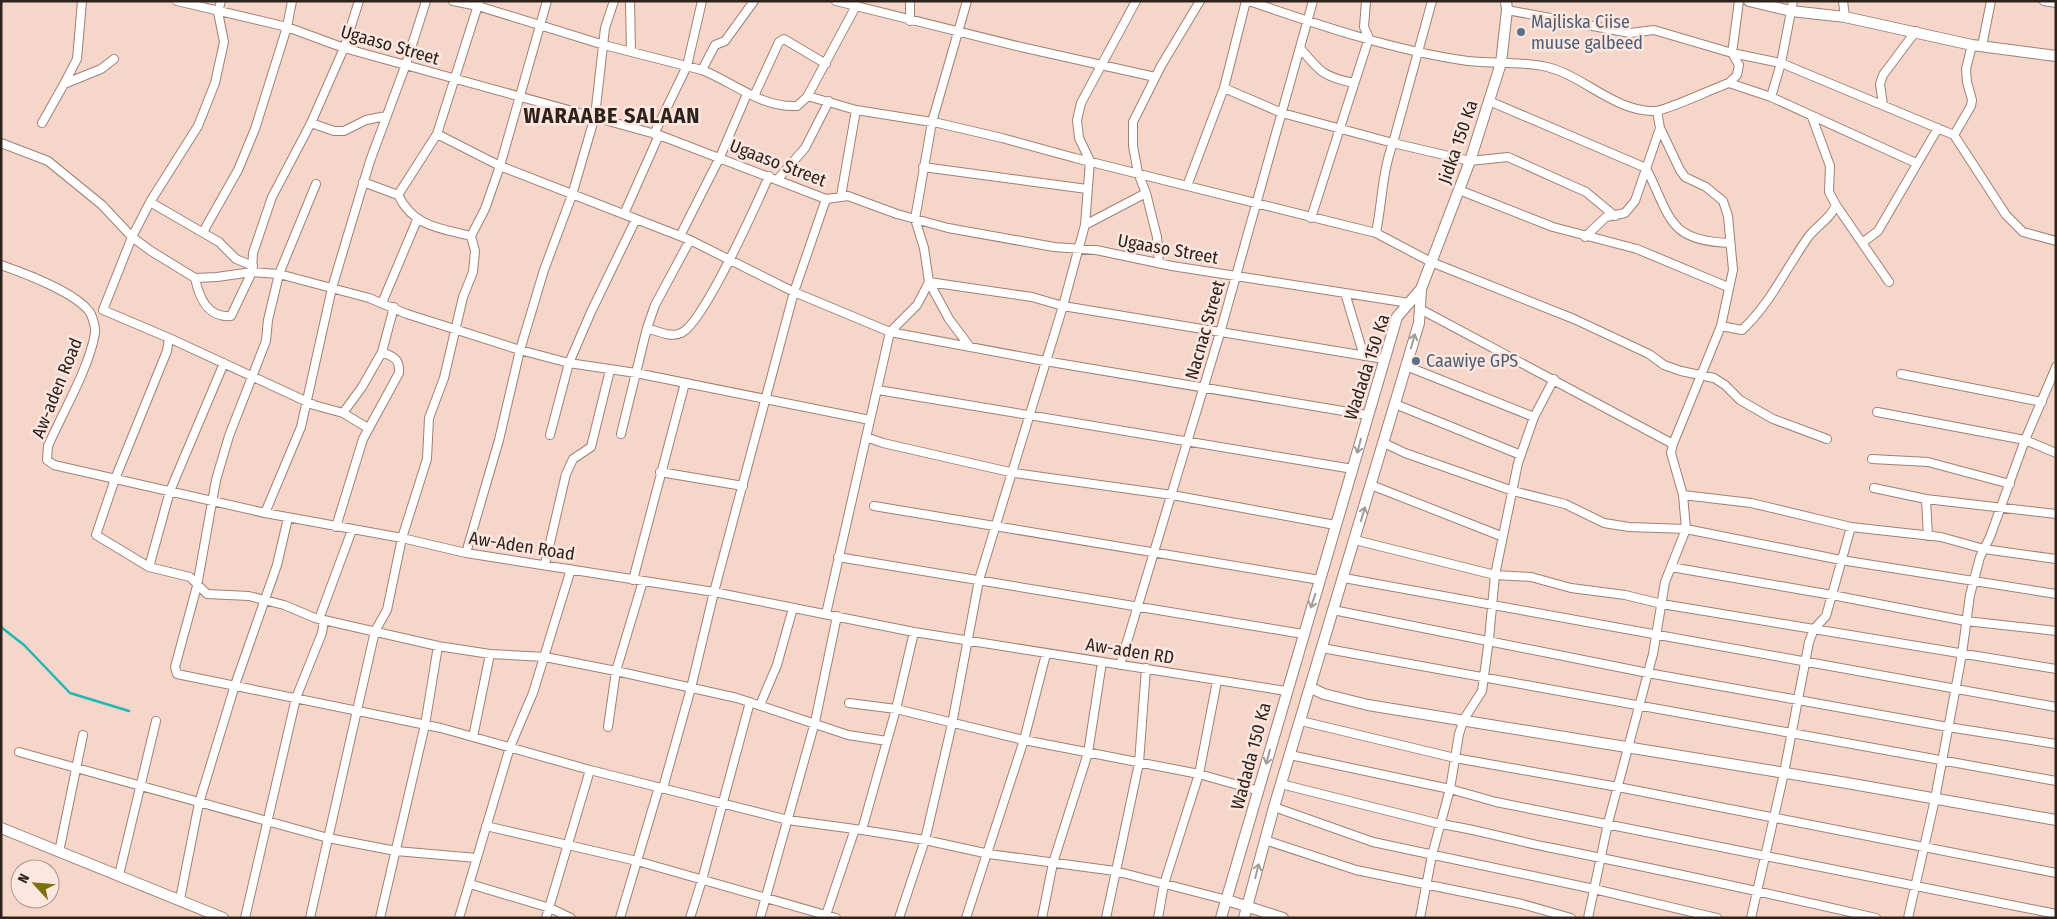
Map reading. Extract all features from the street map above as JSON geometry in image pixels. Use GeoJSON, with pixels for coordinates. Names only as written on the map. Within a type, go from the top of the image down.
{"type":"FeatureCollection","features":[{"type":"Feature","properties":{"kind":"street"},"geometry":{"type":"LineString","coordinates":[[42,123],[77,59],[82,1]]}},
{"type":"Feature","properties":{"kind":"street","name":"Ugaaso Street"},"geometry":{"type":"LineString","coordinates":[[177,1],[287,27],[344,48],[657,134],[826,199],[841,196],[856,197],[884,210],[958,229],[1078,250],[1096,250],[1159,263],[1409,303]]}},
{"type":"Feature","properties":{"kind":"street"},"geometry":{"type":"LineString","coordinates":[[221,1],[218,12],[224,42],[216,84],[198,126],[150,202],[132,237],[103,310],[307,401],[343,413],[368,428]]}},
{"type":"Feature","properties":{"kind":"street"},"geometry":{"type":"LineString","coordinates":[[203,232],[247,150],[287,27],[292,1]]}},
{"type":"Feature","properties":{"kind":"street"},"geometry":{"type":"LineString","coordinates":[[195,278],[199,296],[211,311],[223,317],[231,316],[252,269],[253,253],[272,197],[311,122],[344,48],[359,1]]}},
{"type":"Feature","properties":{"kind":"street"},"geometry":{"type":"LineString","coordinates":[[266,513],[301,427],[332,288],[363,182],[406,64],[426,1]]}},
{"type":"Feature","properties":{"kind":"street"},"geometry":{"type":"LineString","coordinates":[[453,1],[478,4],[604,46],[702,70],[717,76],[750,95],[788,107],[796,106],[807,97],[826,64],[855,4]]}},
{"type":"Feature","properties":{"kind":"street"},"geometry":{"type":"LineString","coordinates":[[310,918],[375,631],[387,610],[402,538],[427,459],[429,418],[444,378],[454,329],[463,297],[473,272],[475,251],[471,236],[484,209],[500,166],[547,1]]}},
{"type":"Feature","properties":{"kind":"street"},"geometry":{"type":"LineString","coordinates":[[466,553],[500,440],[520,350],[544,270],[572,196],[595,116],[605,28],[614,1]]}},
{"type":"Feature","properties":{"kind":"street"},"geometry":{"type":"LineString","coordinates":[[630,1],[631,52]]}},
{"type":"Feature","properties":{"kind":"street"},"geometry":{"type":"LineString","coordinates":[[624,214],[687,66],[702,1]]}},
{"type":"Feature","properties":{"kind":"street"},"geometry":{"type":"LineString","coordinates":[[702,70],[715,45],[725,41],[754,1]]}},
{"type":"Feature","properties":{"kind":"street"},"geometry":{"type":"LineString","coordinates":[[836,1],[855,4],[910,21],[1155,77]]}},
{"type":"Feature","properties":{"kind":"street"},"geometry":{"type":"LineString","coordinates":[[910,1],[910,21]]}},
{"type":"Feature","properties":{"kind":"street"},"geometry":{"type":"LineString","coordinates":[[966,1],[959,32],[932,122],[915,219],[924,248],[929,282],[949,319],[970,347]]}},
{"type":"Feature","properties":{"kind":"street"},"geometry":{"type":"LineString","coordinates":[[899,918],[925,840],[952,724],[979,580],[998,526],[1045,361],[1064,306],[1085,225],[1090,161],[1079,138],[1078,120],[1081,103],[1136,1]]}},
{"type":"Feature","properties":{"kind":"street"},"geometry":{"type":"LineString","coordinates":[[1159,263],[1157,237],[1146,193],[1138,173],[1133,146],[1133,122],[1155,77],[1200,1]]}},
{"type":"Feature","properties":{"kind":"street"},"geometry":{"type":"LineString","coordinates":[[1187,186],[1224,88],[1248,1],[1307,21],[1419,52],[1469,61],[1517,62],[1549,67],[1567,74],[1609,97],[1641,110],[1657,111],[1729,83],[1737,75],[1739,65],[1732,53],[1739,1]]}},
{"type":"Feature","properties":{"kind":"street","name":"Nacnac Street"},"geometry":{"type":"LineString","coordinates":[[1120,664],[1204,388],[1302,48],[1313,1]]}},
{"type":"Feature","properties":{"kind":"street"},"geometry":{"type":"LineString","coordinates":[[1311,218],[1368,38],[1364,27],[1366,1]]}},
{"type":"Feature","properties":{"kind":"street"},"geometry":{"type":"LineString","coordinates":[[1376,233],[1383,201],[1386,161],[1393,144],[1432,1]]}},
{"type":"Feature","properties":{"kind":"street"},"geometry":{"type":"LineString","coordinates":[[1750,1],[1792,6],[1845,16],[1977,46],[2056,56]]}},
{"type":"Feature","properties":{"kind":"street"},"geometry":{"type":"LineString","coordinates":[[1843,1],[1845,16]]}},
{"type":"Feature","properties":{"kind":"street"},"geometry":{"type":"LineString","coordinates":[[1954,135],[1971,106],[1972,100],[1966,69],[1977,46],[1991,1]]}},
{"type":"Feature","properties":{"kind":"street"},"geometry":{"type":"LineString","coordinates":[[2044,1],[2056,3]]}},
{"type":"Feature","properties":{"kind":"street"},"geometry":{"type":"LineString","coordinates":[[398,196],[437,134],[478,4]]}},
{"type":"Feature","properties":{"kind":"street"},"geometry":{"type":"LineString","coordinates":[[1507,6],[1630,33],[1654,30],[1732,53],[1781,63],[1938,128],[1954,135],[2006,215],[2023,232],[2056,241]]}},
{"type":"Feature","properties":{"kind":"street","name":"Jidka 150 Ka"},"geometry":{"type":"LineString","coordinates":[[1421,288],[1470,161],[1489,101],[1500,63],[1507,6]]}},
{"type":"Feature","properties":{"kind":"street"},"geometry":{"type":"LineString","coordinates":[[1771,97],[1781,63],[1792,6]]}},
{"type":"Feature","properties":{"kind":"street"},"geometry":{"type":"LineString","coordinates":[[1883,105],[1880,84],[1883,75],[1916,31]]}},
{"type":"Feature","properties":{"kind":"street"},"geometry":{"type":"LineString","coordinates":[[680,236],[750,95],[779,42],[784,39],[826,64]]}},
{"type":"Feature","properties":{"kind":"street"},"geometry":{"type":"LineString","coordinates":[[1302,48],[1319,71],[1336,79],[1354,83]]}},
{"type":"Feature","properties":{"kind":"street"},"geometry":{"type":"LineString","coordinates":[[64,84],[101,69],[114,58]]}},
{"type":"Feature","properties":{"kind":"street"},"geometry":{"type":"LineString","coordinates":[[1729,83],[1771,97],[1916,162]]}},
{"type":"Feature","properties":{"kind":"street"},"geometry":{"type":"LineString","coordinates":[[1224,88],[1282,113],[1393,144],[1470,161],[1492,157],[1508,157],[1586,192],[1615,216]]}},
{"type":"Feature","properties":{"kind":"street"},"geometry":{"type":"LineString","coordinates":[[807,97],[829,101],[856,110],[932,122],[1138,173],[1257,205],[1376,233],[1431,262],[1574,319],[1649,354],[1664,365],[1681,372],[1714,378],[1725,385],[1740,400],[1773,419],[1827,439]]}},
{"type":"Feature","properties":{"kind":"street"},"geometry":{"type":"LineString","coordinates":[[647,328],[671,335],[681,334],[691,325],[730,259],[773,178],[805,148],[829,101]]}},
{"type":"Feature","properties":{"kind":"street"},"geometry":{"type":"LineString","coordinates":[[1489,101],[1646,168],[1670,219],[1679,231],[1692,238],[1709,242],[1730,243]]}},
{"type":"Feature","properties":{"kind":"street"},"geometry":{"type":"LineString","coordinates":[[841,196],[856,110]]}},
{"type":"Feature","properties":{"kind":"street"},"geometry":{"type":"LineString","coordinates":[[1588,918],[1608,823],[1657,634],[1665,582],[1686,529],[1683,495],[1671,453],[1672,444],[1721,326],[1733,270],[1728,216],[1723,200],[1706,187],[1685,177],[1660,128],[1657,111]]}},
{"type":"Feature","properties":{"kind":"street"},"geometry":{"type":"LineString","coordinates":[[311,122],[334,131],[344,131],[366,120],[386,116]]}},
{"type":"Feature","properties":{"kind":"street"},"geometry":{"type":"LineString","coordinates":[[1812,117],[1830,166],[1829,192],[1889,282]]}},
{"type":"Feature","properties":{"kind":"street"},"geometry":{"type":"LineString","coordinates":[[1586,237],[1606,217],[1625,213],[1634,201],[1660,128]]}},
{"type":"Feature","properties":{"kind":"street"},"geometry":{"type":"LineString","coordinates":[[1862,243],[1878,231],[1916,162],[1938,128]]}},
{"type":"Feature","properties":{"kind":"street"},"geometry":{"type":"LineString","coordinates":[[437,134],[500,166],[572,196],[690,240],[794,292],[890,332],[1045,361],[1367,415]]}},
{"type":"Feature","properties":{"kind":"street"},"geometry":{"type":"LineString","coordinates":[[1,143],[48,161],[102,204],[132,237],[195,278],[217,277],[252,269]]}},
{"type":"Feature","properties":{"kind":"street"},"geometry":{"type":"LineString","coordinates":[[923,167],[1087,189]]}},
{"type":"Feature","properties":{"kind":"street"},"geometry":{"type":"LineString","coordinates":[[363,182],[398,196],[406,209],[417,220],[471,236]]}},
{"type":"Feature","properties":{"kind":"street"},"geometry":{"type":"LineString","coordinates":[[316,184],[279,274],[268,320],[266,341],[229,436],[216,480],[197,586],[175,667],[177,674],[235,684],[357,712],[425,725],[590,770],[788,820],[925,840],[988,854],[1115,871],[1227,900],[1283,918]]}},
{"type":"Feature","properties":{"kind":"street"},"geometry":{"type":"LineString","coordinates":[[1459,190],[1586,237],[1637,249],[1728,287]]}},
{"type":"Feature","properties":{"kind":"street"},"geometry":{"type":"LineString","coordinates":[[1085,225],[1146,193]]}},
{"type":"Feature","properties":{"kind":"street"},"geometry":{"type":"LineString","coordinates":[[620,918],[691,688],[714,592],[794,292],[826,199]]}},
{"type":"Feature","properties":{"kind":"street"},"geometry":{"type":"LineString","coordinates":[[150,202],[219,242],[236,259],[252,269],[332,288],[520,350],[569,363],[636,373],[870,420]]}},
{"type":"Feature","properties":{"kind":"street"},"geometry":{"type":"LineString","coordinates":[[1721,326],[1742,330],[1760,313],[1816,226],[1833,212],[1836,204]]}},
{"type":"Feature","properties":{"kind":"street"},"geometry":{"type":"LineString","coordinates":[[550,435],[569,363],[591,312],[636,219]]}},
{"type":"Feature","properties":{"kind":"street"},"geometry":{"type":"LineString","coordinates":[[382,303],[417,220]]}},
{"type":"Feature","properties":{"kind":"street"},"geometry":{"type":"LineString","coordinates":[[621,434],[647,328],[656,305],[690,240]]}},
{"type":"Feature","properties":{"kind":"street","name":"Aw-aden Road"},"geometry":{"type":"LineString","coordinates":[[1,265],[32,276],[76,301],[90,312],[95,331],[93,340],[84,366],[48,446],[46,460],[54,465],[72,469]]}},
{"type":"Feature","properties":{"kind":"street"},"geometry":{"type":"LineString","coordinates":[[929,282],[1032,298],[1064,306],[1220,333],[1384,359]]}},
{"type":"Feature","properties":{"kind":"street"},"geometry":{"type":"LineString","coordinates":[[826,614],[890,332],[917,305],[929,282]]}},
{"type":"Feature","properties":{"kind":"street","name":"Wadada 150 Ka"},"geometry":{"type":"LineString","coordinates":[[1221,918],[1397,317],[1421,288]]}},
{"type":"Feature","properties":{"kind":"street","name":"Wadada 150 Ka"},"geometry":{"type":"LineString","coordinates":[[1244,918],[1274,807],[1406,366],[1418,323],[1421,288]]}},
{"type":"Feature","properties":{"kind":"street"},"geometry":{"type":"LineString","coordinates":[[1345,293],[1364,356]]}},
{"type":"Feature","properties":{"kind":"street"},"geometry":{"type":"LineString","coordinates":[[343,413],[362,387],[382,352],[394,307]]}},
{"type":"Feature","properties":{"kind":"street"},"geometry":{"type":"LineString","coordinates":[[1420,309],[1554,379],[1672,444]]}},
{"type":"Feature","properties":{"kind":"street"},"geometry":{"type":"LineString","coordinates":[[169,338],[167,351],[115,479],[96,535],[149,567],[190,577],[207,594],[240,594],[266,600],[322,620],[438,646],[490,654],[544,657],[616,671],[750,702],[848,734],[887,741]]}},
{"type":"Feature","properties":{"kind":"street"},"geometry":{"type":"LineString","coordinates":[[336,527],[368,428],[399,373],[400,363],[396,357],[382,352]]}},
{"type":"Feature","properties":{"kind":"street"},"geometry":{"type":"LineString","coordinates":[[149,567],[170,491],[224,363]]}},
{"type":"Feature","properties":{"kind":"street"},"geometry":{"type":"LineString","coordinates":[[1406,366],[1534,417]]}},
{"type":"Feature","properties":{"kind":"street"},"geometry":{"type":"LineString","coordinates":[[1908,918],[1935,799],[1973,583],[2025,440],[2056,367]]}},
{"type":"Feature","properties":{"kind":"street"},"geometry":{"type":"LineString","coordinates":[[545,564],[566,474],[573,459],[591,447],[610,370]]}},
{"type":"Feature","properties":{"kind":"street"},"geometry":{"type":"LineString","coordinates":[[1901,374],[2042,402]]}},
{"type":"Feature","properties":{"kind":"street"},"geometry":{"type":"LineString","coordinates":[[1420,918],[1432,855],[1450,789],[1464,719],[1482,691],[1489,639],[1494,575],[1501,536],[1521,455],[1534,417],[1554,379]]}},
{"type":"Feature","properties":{"kind":"street"},"geometry":{"type":"LineString","coordinates":[[633,580],[685,383]]}},
{"type":"Feature","properties":{"kind":"street"},"geometry":{"type":"LineString","coordinates":[[878,390],[1030,417],[1353,469]]}},
{"type":"Feature","properties":{"kind":"street"},"geometry":{"type":"LineString","coordinates":[[1395,404],[1521,455]]}},
{"type":"Feature","properties":{"kind":"street"},"geometry":{"type":"LineString","coordinates":[[1877,412],[2025,440],[2056,453]]}},
{"type":"Feature","properties":{"kind":"street"},"geometry":{"type":"LineString","coordinates":[[866,437],[883,444],[1014,473],[1172,495],[1335,525]]}},
{"type":"Feature","properties":{"kind":"street"},"geometry":{"type":"LineString","coordinates":[[1384,443],[1405,453],[1513,491],[1565,504],[1604,523],[1629,527],[1686,529],[1841,560],[1973,583],[2056,594]]}},
{"type":"Feature","properties":{"kind":"street"},"geometry":{"type":"LineString","coordinates":[[1872,459],[1928,462],[2010,484]]}},
{"type":"Feature","properties":{"kind":"street","name":"Aw-Aden Road"},"geometry":{"type":"LineString","coordinates":[[72,469],[288,518],[402,538],[466,553],[714,592],[914,632],[969,641]]}},
{"type":"Feature","properties":{"kind":"street"},"geometry":{"type":"LineString","coordinates":[[660,472],[743,486]]}},
{"type":"Feature","properties":{"kind":"street"},"geometry":{"type":"LineString","coordinates":[[1371,485],[1501,536]]}},
{"type":"Feature","properties":{"kind":"street"},"geometry":{"type":"LineString","coordinates":[[1874,488],[1926,498],[2056,514]]}},
{"type":"Feature","properties":{"kind":"street"},"geometry":{"type":"LineString","coordinates":[[1683,495],[1751,503],[1851,526],[1928,536],[1964,542],[1984,549],[2056,559]]}},
{"type":"Feature","properties":{"kind":"street"},"geometry":{"type":"LineString","coordinates":[[1926,498],[1928,536]]}},
{"type":"Feature","properties":{"kind":"street"},"geometry":{"type":"LineString","coordinates":[[874,506],[1320,580]]}},
{"type":"Feature","properties":{"kind":"street"},"geometry":{"type":"LineString","coordinates":[[180,899],[199,802],[235,684],[277,566],[288,518]]}},
{"type":"Feature","properties":{"kind":"street"},"geometry":{"type":"LineString","coordinates":[[1751,918],[1772,817],[1784,773],[1805,662],[1814,629],[1826,616],[1851,526]]}},
{"type":"Feature","properties":{"kind":"street"},"geometry":{"type":"LineString","coordinates":[[244,918],[296,698],[322,633],[322,620],[352,530]]}},
{"type":"Feature","properties":{"kind":"street"},"geometry":{"type":"LineString","coordinates":[[1355,540],[1494,575],[1530,577],[1572,588],[1625,595],[1662,604],[2056,669]]}},
{"type":"Feature","properties":{"kind":"street"},"geometry":{"type":"LineString","coordinates":[[838,557],[1303,634]]}},
{"type":"Feature","properties":{"kind":"street"},"geometry":{"type":"LineString","coordinates":[[1671,567],[1966,621],[2056,632]]}},
{"type":"Feature","properties":{"kind":"street"},"geometry":{"type":"LineString","coordinates":[[459,918],[510,747],[533,693],[571,569]]}},
{"type":"Feature","properties":{"kind":"street"},"geometry":{"type":"LineString","coordinates":[[1344,578],[2056,707]]}},
{"type":"Feature","properties":{"kind":"street"},"geometry":{"type":"LineString","coordinates":[[608,727],[616,671],[643,581]]}},
{"type":"Feature","properties":{"kind":"street"},"geometry":{"type":"LineString","coordinates":[[760,705],[776,665],[793,608]]}},
{"type":"Feature","properties":{"kind":"street"},"geometry":{"type":"LineString","coordinates":[[1333,610],[1489,639],[1648,673],[1948,728],[2056,744]]}},
{"type":"Feature","properties":{"kind":"street"},"geometry":{"type":"LineString","coordinates":[[760,918],[815,722],[837,616]]}},
{"type":"Feature","properties":{"kind":"street"},"geometry":{"type":"LineString","coordinates":[[826,916],[858,829],[887,741],[914,632]]}},
{"type":"Feature","properties":{"kind":"street","name":"Aw-aden RD"},"geometry":{"type":"LineString","coordinates":[[969,641],[1286,691]]}},
{"type":"Feature","properties":{"kind":"street"},"geometry":{"type":"LineString","coordinates":[[380,918],[425,725],[438,646]]}},
{"type":"Feature","properties":{"kind":"street"},"geometry":{"type":"LineString","coordinates":[[1322,648],[1484,676],[1639,707],[2056,781]]}},
{"type":"Feature","properties":{"kind":"street"},"geometry":{"type":"LineString","coordinates":[[473,737],[490,654]]}},
{"type":"Feature","properties":{"kind":"street"},"geometry":{"type":"LineString","coordinates":[[966,918],[1024,740],[1046,654]]}},
{"type":"Feature","properties":{"kind":"street"},"geometry":{"type":"LineString","coordinates":[[1042,918],[1053,863],[1088,753],[1102,662]]}},
{"type":"Feature","properties":{"kind":"street"},"geometry":{"type":"LineString","coordinates":[[1106,918],[1139,763],[1146,668]]}},
{"type":"Feature","properties":{"kind":"street"},"geometry":{"type":"LineString","coordinates":[[1158,918],[1164,884],[1199,774],[1217,681]]}},
{"type":"Feature","properties":{"kind":"street"},"geometry":{"type":"LineString","coordinates":[[1311,688],[1324,694],[1368,705],[1464,719],[2056,820]]}},
{"type":"Feature","properties":{"kind":"street"},"geometry":{"type":"LineString","coordinates":[[690,918],[750,702]]}},
{"type":"Feature","properties":{"kind":"street"},"geometry":{"type":"LineString","coordinates":[[849,703],[896,709],[1024,740],[1199,774],[1259,791]]}},
{"type":"Feature","properties":{"kind":"street"},"geometry":{"type":"LineString","coordinates":[[119,876],[156,721]]}},
{"type":"Feature","properties":{"kind":"street"},"geometry":{"type":"LineString","coordinates":[[1301,721],[1455,758],[1618,787],[2056,873]]}},
{"type":"Feature","properties":{"kind":"street"},"geometry":{"type":"LineString","coordinates":[[59,852],[83,735]]}},
{"type":"Feature","properties":{"kind":"street"},"geometry":{"type":"LineString","coordinates":[[19,752],[76,770],[328,838],[396,851],[477,858]]}},
{"type":"Feature","properties":{"kind":"street"},"geometry":{"type":"LineString","coordinates":[[1290,755],[1450,789],[1496,802],[1764,854],[2056,916]]}},
{"type":"Feature","properties":{"kind":"street"},"geometry":{"type":"LineString","coordinates":[[546,918],[590,770]]}},
{"type":"Feature","properties":{"kind":"street"},"geometry":{"type":"LineString","coordinates":[[1281,784],[1440,824],[1876,918]]}},
{"type":"Feature","properties":{"kind":"street"},"geometry":{"type":"LineString","coordinates":[[1274,807],[1372,842],[1594,889],[1717,918]]}},
{"type":"Feature","properties":{"kind":"street"},"geometry":{"type":"LineString","coordinates":[[486,826],[637,861],[836,918]]}},
{"type":"Feature","properties":{"kind":"street"},"geometry":{"type":"LineString","coordinates":[[1,828],[223,918]]}},
{"type":"Feature","properties":{"kind":"street"},"geometry":{"type":"LineString","coordinates":[[1265,840],[1356,870],[1522,904],[1570,918]]}},
{"type":"Feature","properties":{"kind":"street"},"geometry":{"type":"LineString","coordinates":[[470,884],[550,908],[572,918]]}},
{"type":"Feature","properties":{"kind":"waterway"},"geometry":{"type":"LineString","coordinates":[[1,627],[24,645],[70,693],[129,711]]}},
{"type":"Feature","properties":{"kind":"place","name":"Majliska Ciise muuse galbeed"},"geometry":{"type":"Point","coordinates":[1521,32]}},
{"type":"Feature","properties":{"kind":"place","name":"Caawiye GPS"},"geometry":{"type":"Point","coordinates":[1416,361]}},
{"type":"Feature","properties":{"kind":"district","name":"WARAABE SALAAN"},"geometry":{"type":"Point","coordinates":[612,115]}}]}
